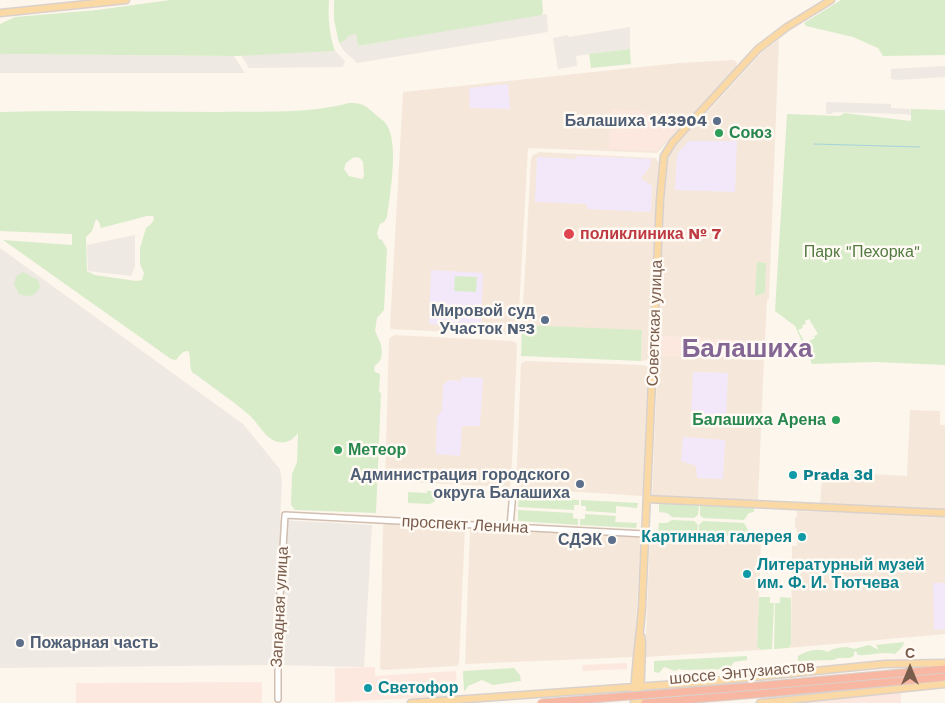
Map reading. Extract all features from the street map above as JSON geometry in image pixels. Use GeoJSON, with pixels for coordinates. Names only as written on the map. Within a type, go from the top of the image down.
{"type":"FeatureCollection","features":[{"type":"Feature","properties":{"kind":"highway","name":"шоссе Энтузиастов"},"geometry":{"type":"LineString","coordinates":[[541,703],[945,669]]}},
{"type":"Feature","properties":{"kind":"highway","name":"шоссе Энтузиастов"},"geometry":{"type":"LineString","coordinates":[[645,703],[945,677]]}},
{"type":"Feature","properties":{"kind":"main road"},"geometry":{"type":"LineString","coordinates":[[0,13],[126,0]]}},
{"type":"Feature","properties":{"kind":"main road","name":"Советская улица"},"geometry":{"type":"LineString","coordinates":[[634,703],[642,644],[640,632],[660,200],[664,156],[678,136],[757,50],[787,27],[831,0]]}},
{"type":"Feature","properties":{"kind":"main road"},"geometry":{"type":"LineString","coordinates":[[647,499],[945,513]]}},
{"type":"Feature","properties":{"kind":"main road"},"geometry":{"type":"LineString","coordinates":[[411,703],[704,682],[885,664],[945,663]]}},
{"type":"Feature","properties":{"kind":"main road"},"geometry":{"type":"LineString","coordinates":[[694,703],[691,697],[693,690],[698,684],[704,682]]}},
{"type":"Feature","properties":{"kind":"main road"},"geometry":{"type":"LineString","coordinates":[[760,703],[945,684]]}},
{"type":"Feature","properties":{"kind":"main road","name":"Советская улица"},"geometry":{"type":"LineString","coordinates":[[637,687],[640,703]]}},
{"type":"Feature","properties":{"kind":"main road"},"geometry":{"type":"LineString","coordinates":[[544,694],[554,703]]}},
{"type":"Feature","properties":{"kind":"street"},"geometry":{"type":"LineString","coordinates":[[510,527],[513,491]]}},
{"type":"Feature","properties":{"kind":"street","name":"проспект Ленина"},"geometry":{"type":"LineString","coordinates":[[284,515],[645,534]]}},
{"type":"Feature","properties":{"kind":"street","name":"Западная улица"},"geometry":{"type":"LineString","coordinates":[[278,702],[278,629],[284,515]]}},
{"type":"Feature","properties":{"kind":"shaded area"},"geometry":{"type":"Polygon","coordinates":[[[547,14],[548,32],[357,63],[344,51],[339,43],[346,40],[348,36],[356,34],[358,46],[507,19],[547,14]]]}},
{"type":"Feature","properties":{"kind":"shaded area"},"geometry":{"type":"Polygon","coordinates":[[[630,27],[630,49],[576,56],[577,66],[558,69],[553,38],[630,27]]]}},
{"type":"Feature","properties":{"kind":"shaded area"},"geometry":{"type":"Polygon","coordinates":[[[779,39],[769,299],[767,299],[765,342],[659,336],[666,166],[669,155],[676,145],[762,52],[779,39]]]}},
{"type":"Feature","properties":{"kind":"shaded area"},"geometry":{"type":"Polygon","coordinates":[[[335,51],[345,61],[343,67],[249,68],[241,55],[335,51]]]}},
{"type":"Feature","properties":{"kind":"shaded area"},"geometry":{"type":"Polygon","coordinates":[[[0,54],[234,56],[245,73],[0,73],[0,54]]]}},
{"type":"Feature","properties":{"kind":"shaded area"},"geometry":{"type":"Polygon","coordinates":[[[734,60],[737,63],[736,69],[657,153],[528,148],[518,330],[516,334],[391,329],[403,92],[679,63],[734,60]]]}},
{"type":"Feature","properties":{"kind":"shaded area"},"geometry":{"type":"Polygon","coordinates":[[[945,66],[945,77],[891,79],[891,69],[945,66]]]}},
{"type":"Feature","properties":{"kind":"shaded area"},"geometry":{"type":"Polygon","coordinates":[[[508,84],[510,109],[470,108],[469,88],[508,84]]]}},
{"type":"Feature","properties":{"kind":"shaded area"},"geometry":{"type":"Polygon","coordinates":[[[826,102],[891,104],[891,108],[910,109],[911,115],[833,112],[832,114],[826,114],[826,102]]]}},
{"type":"Feature","properties":{"kind":"shaded area"},"geometry":{"type":"Polygon","coordinates":[[[611,110],[645,111],[645,114],[670,117],[683,122],[656,151],[609,149],[611,110]]]}},
{"type":"Feature","properties":{"kind":"shaded area"},"geometry":{"type":"Polygon","coordinates":[[[689,141],[737,141],[735,192],[675,190],[677,154],[689,141]]]}},
{"type":"Feature","properties":{"kind":"shaded area"},"geometry":{"type":"Polygon","coordinates":[[[539,152],[655,158],[659,162],[650,356],[647,360],[641,361],[642,331],[522,325],[531,159],[533,155],[539,152]]]}},
{"type":"Feature","properties":{"kind":"shaded area"},"geometry":{"type":"Polygon","coordinates":[[[576,156],[651,159],[650,167],[641,178],[652,186],[651,212],[587,209],[587,204],[535,202],[537,157],[576,159],[576,156]]]}},
{"type":"Feature","properties":{"kind":"shaded area"},"geometry":{"type":"Polygon","coordinates":[[[135,235],[135,267],[131,276],[88,271],[87,245],[135,235]]]}},
{"type":"Feature","properties":{"kind":"shaded area"},"geometry":{"type":"Polygon","coordinates":[[[0,248],[243,424],[280,469],[282,482],[280,520],[372,525],[364,667],[269,665],[0,668],[0,248]]]}},
{"type":"Feature","properties":{"kind":"shaded area"},"geometry":{"type":"Polygon","coordinates":[[[431,270],[483,273],[481,327],[429,324],[431,270]]]}},
{"type":"Feature","properties":{"kind":"shaded area"},"geometry":{"type":"Polygon","coordinates":[[[394,335],[512,341],[516,343],[511,484],[509,487],[385,481],[389,339],[394,335]]]}},
{"type":"Feature","properties":{"kind":"shaded area"},"geometry":{"type":"Polygon","coordinates":[[[659,336],[765,342],[764,360],[658,355],[659,336]]]}},
{"type":"Feature","properties":{"kind":"shaded area"},"geometry":{"type":"Polygon","coordinates":[[[658,355],[764,360],[758,501],[652,495],[658,355]]]}},
{"type":"Feature","properties":{"kind":"shaded area"},"geometry":{"type":"Polygon","coordinates":[[[525,361],[644,365],[648,367],[642,496],[516,488],[521,364],[525,361]]]}},
{"type":"Feature","properties":{"kind":"shaded area"},"geometry":{"type":"Polygon","coordinates":[[[693,372],[728,373],[726,419],[691,418],[693,372]]]}},
{"type":"Feature","properties":{"kind":"shaded area"},"geometry":{"type":"Polygon","coordinates":[[[461,377],[483,378],[480,426],[462,426],[460,456],[436,454],[437,417],[442,410],[443,385],[449,380],[461,381],[461,377]]]}},
{"type":"Feature","properties":{"kind":"shaded area"},"geometry":{"type":"Polygon","coordinates":[[[910,410],[940,411],[940,425],[945,425],[945,510],[820,505],[822,478],[851,479],[852,473],[907,476],[910,410]]]}},
{"type":"Feature","properties":{"kind":"shaded area"},"geometry":{"type":"Polygon","coordinates":[[[683,437],[725,440],[723,479],[697,478],[696,466],[681,461],[683,437]]]}},
{"type":"Feature","properties":{"kind":"shaded area"},"geometry":{"type":"Polygon","coordinates":[[[797,511],[945,516],[945,634],[788,648],[791,645],[792,546],[797,546],[795,518],[797,511]]]}},
{"type":"Feature","properties":{"kind":"shaded area"},"geometry":{"type":"Polygon","coordinates":[[[386,523],[465,528],[459,662],[457,666],[382,670],[380,668],[383,526],[386,523]]]}},
{"type":"Feature","properties":{"kind":"shaded area"},"geometry":{"type":"Polygon","coordinates":[[[472,527],[640,536],[634,657],[465,664],[470,529],[472,527]]]}},
{"type":"Feature","properties":{"kind":"shaded area"},"geometry":{"type":"Polygon","coordinates":[[[650,536],[761,542],[757,647],[761,650],[645,657],[650,536]]]}},
{"type":"Feature","properties":{"kind":"shaded area"},"geometry":{"type":"Polygon","coordinates":[[[933,583],[945,583],[945,629],[934,630],[933,583]]]}},
{"type":"Feature","properties":{"kind":"shaded area"},"geometry":{"type":"Polygon","coordinates":[[[627,663],[627,669],[583,671],[582,665],[627,663]]]}},
{"type":"Feature","properties":{"kind":"shaded area"},"geometry":{"type":"Polygon","coordinates":[[[375,667],[375,676],[456,671],[457,696],[335,702],[335,668],[375,667]]]}},
{"type":"Feature","properties":{"kind":"shaded area"},"geometry":{"type":"Polygon","coordinates":[[[262,682],[262,703],[76,703],[76,683],[262,682]]]}},
{"type":"Feature","properties":{"kind":"shaded area"},"geometry":{"type":"Polygon","coordinates":[[[901,691],[901,703],[787,703],[901,691]]]}},
{"type":"Feature","properties":{"kind":"green space"},"geometry":{"type":"Polygon","coordinates":[[[170,0],[329,0],[329,26],[335,51],[237,56],[0,54],[0,24],[15,17],[97,10],[170,0]]]}},
{"type":"Feature","properties":{"kind":"green space"},"geometry":{"type":"Polygon","coordinates":[[[334,0],[542,0],[543,11],[542,15],[358,46],[356,34],[348,36],[346,40],[339,43],[334,20],[334,0]]]}},
{"type":"Feature","properties":{"kind":"green space"},"geometry":{"type":"Polygon","coordinates":[[[841,0],[945,0],[945,55],[883,56],[878,48],[853,37],[806,26],[804,23],[841,0]]]}},
{"type":"Feature","properties":{"kind":"green space"},"geometry":{"type":"Polygon","coordinates":[[[630,49],[631,64],[591,68],[589,54],[630,49]]]}},
{"type":"Feature","properties":{"kind":"green space"},"geometry":{"type":"Polygon","coordinates":[[[349,103],[361,104],[386,124],[391,134],[393,170],[387,217],[380,224],[377,233],[387,249],[384,310],[377,318],[375,331],[382,350],[381,358],[374,369],[375,372],[380,374],[379,392],[381,393],[376,513],[295,510],[291,505],[292,474],[297,462],[298,433],[294,438],[285,442],[271,439],[248,414],[192,372],[188,351],[176,360],[171,359],[3,240],[72,245],[72,234],[0,231],[0,112],[269,112],[333,107],[349,103]],[[354,157],[346,163],[344,169],[349,176],[362,179],[364,176],[363,162],[360,158],[354,157]],[[153,216],[101,228],[96,219],[92,231],[86,237],[87,271],[95,275],[136,281],[142,280],[144,273],[140,264],[140,248],[146,228],[154,219],[153,216]]]}},
{"type":"Feature","properties":{"kind":"green space","name":"Парк \"Пехорка\""},"geometry":{"type":"Polygon","coordinates":[[[911,109],[945,110],[945,365],[874,362],[812,364],[795,326],[775,311],[787,114],[840,116],[844,113],[911,121],[911,109]],[[809,319],[805,321],[806,323],[802,326],[803,328],[798,330],[805,343],[815,338],[814,336],[818,334],[809,319]]]}},
{"type":"Feature","properties":{"kind":"green space"},"geometry":{"type":"Polygon","coordinates":[[[757,262],[766,263],[765,293],[755,296],[757,262]]]}},
{"type":"Feature","properties":{"kind":"green space"},"geometry":{"type":"Polygon","coordinates":[[[23,272],[38,280],[39,289],[32,295],[19,294],[14,284],[16,276],[23,272]]]}},
{"type":"Feature","properties":{"kind":"green space"},"geometry":{"type":"Polygon","coordinates":[[[455,276],[477,277],[476,292],[454,291],[455,276]]]}},
{"type":"Feature","properties":{"kind":"green space"},"geometry":{"type":"Polygon","coordinates":[[[522,325],[642,330],[641,361],[521,356],[522,325]]]}},
{"type":"Feature","properties":{"kind":"green space"},"geometry":{"type":"Polygon","coordinates":[[[427,491],[435,491],[435,501],[430,504],[408,503],[408,492],[427,493],[427,491]]]}},
{"type":"Feature","properties":{"kind":"green space"},"geometry":{"type":"Polygon","coordinates":[[[519,496],[579,500],[579,505],[574,505],[574,510],[518,507],[519,496]]]}},
{"type":"Feature","properties":{"kind":"green space"},"geometry":{"type":"Polygon","coordinates":[[[581,500],[638,503],[637,508],[616,506],[616,513],[586,511],[586,506],[581,506],[581,500]]]}},
{"type":"Feature","properties":{"kind":"green space"},"geometry":{"type":"Polygon","coordinates":[[[659,503],[699,505],[698,515],[694,518],[672,517],[667,513],[659,512],[659,503]]]}},
{"type":"Feature","properties":{"kind":"green space"},"geometry":{"type":"Polygon","coordinates":[[[700,505],[754,508],[754,512],[749,513],[744,520],[703,518],[700,515],[700,505]]]}},
{"type":"Feature","properties":{"kind":"green space"},"geometry":{"type":"Polygon","coordinates":[[[518,510],[573,513],[573,518],[578,519],[578,525],[518,521],[518,510]]]}},
{"type":"Feature","properties":{"kind":"green space"},"geometry":{"type":"Polygon","coordinates":[[[585,514],[616,516],[615,522],[637,523],[636,528],[580,525],[580,519],[585,519],[585,514]]]}},
{"type":"Feature","properties":{"kind":"green space"},"geometry":{"type":"Polygon","coordinates":[[[672,520],[694,521],[698,525],[697,534],[658,532],[659,523],[667,523],[672,520]]]}},
{"type":"Feature","properties":{"kind":"green space"},"geometry":{"type":"Polygon","coordinates":[[[703,521],[744,523],[748,530],[753,532],[753,537],[699,534],[699,525],[703,521]]]}},
{"type":"Feature","properties":{"kind":"green space"},"geometry":{"type":"Polygon","coordinates":[[[759,597],[770,597],[770,603],[774,603],[772,649],[761,650],[757,647],[759,597]]]}},
{"type":"Feature","properties":{"kind":"green space"},"geometry":{"type":"Polygon","coordinates":[[[780,597],[791,598],[791,645],[788,648],[774,649],[775,603],[780,603],[780,597]]]}},
{"type":"Feature","properties":{"kind":"green space"},"geometry":{"type":"Polygon","coordinates":[[[904,642],[903,646],[895,654],[858,655],[856,651],[854,656],[850,658],[798,661],[798,656],[813,650],[828,652],[837,648],[854,649],[869,645],[879,650],[876,645],[904,642]]]}},
{"type":"Feature","properties":{"kind":"green space"},"geometry":{"type":"Polygon","coordinates":[[[747,656],[747,660],[734,662],[729,669],[679,669],[675,671],[664,667],[659,673],[654,672],[654,661],[747,656]]]}},
{"type":"Feature","properties":{"kind":"green space"},"geometry":{"type":"Polygon","coordinates":[[[514,668],[520,675],[521,681],[493,685],[482,680],[468,686],[464,690],[463,671],[514,668]]]}},
{"type":"Feature","properties":{"kind":"waterway"},"geometry":{"type":"LineString","coordinates":[[814,144],[920,147]]}},
{"type":"Feature","properties":{"kind":"place","name":"Балашиха 143904"},"geometry":{"type":"Point","coordinates":[717,121]}},
{"type":"Feature","properties":{"kind":"place","name":"Союз"},"geometry":{"type":"Point","coordinates":[719,133]}},
{"type":"Feature","properties":{"kind":"place","name":"поликлиника № 7"},"geometry":{"type":"Point","coordinates":[569,234]}},
{"type":"Feature","properties":{"kind":"place","name":"Мировой суд Участок №3"},"geometry":{"type":"Point","coordinates":[545,320]}},
{"type":"Feature","properties":{"kind":"place","name":"Балашиха Арена"},"geometry":{"type":"Point","coordinates":[836,420]}},
{"type":"Feature","properties":{"kind":"place","name":"Метеор"},"geometry":{"type":"Point","coordinates":[338,450]}},
{"type":"Feature","properties":{"kind":"place","name":"Prada 3d"},"geometry":{"type":"Point","coordinates":[793,475]}},
{"type":"Feature","properties":{"kind":"place","name":"Администрация городского округа Балашиха"},"geometry":{"type":"Point","coordinates":[580,484]}},
{"type":"Feature","properties":{"kind":"place","name":"Картинная галерея"},"geometry":{"type":"Point","coordinates":[802,537]}},
{"type":"Feature","properties":{"kind":"place","name":"СДЭК"},"geometry":{"type":"Point","coordinates":[612,540]}},
{"type":"Feature","properties":{"kind":"place","name":"Литературный музей им. Ф. И. Тютчева"},"geometry":{"type":"Point","coordinates":[747,574]}},
{"type":"Feature","properties":{"kind":"place","name":"Пожарная часть"},"geometry":{"type":"Point","coordinates":[20,643]}},
{"type":"Feature","properties":{"kind":"place","name":"Светофор"},"geometry":{"type":"Point","coordinates":[368,688]}},
{"type":"Feature","properties":{"kind":"district","name":"Балашиха"},"geometry":{"type":"Point","coordinates":[747,349]}}]}
